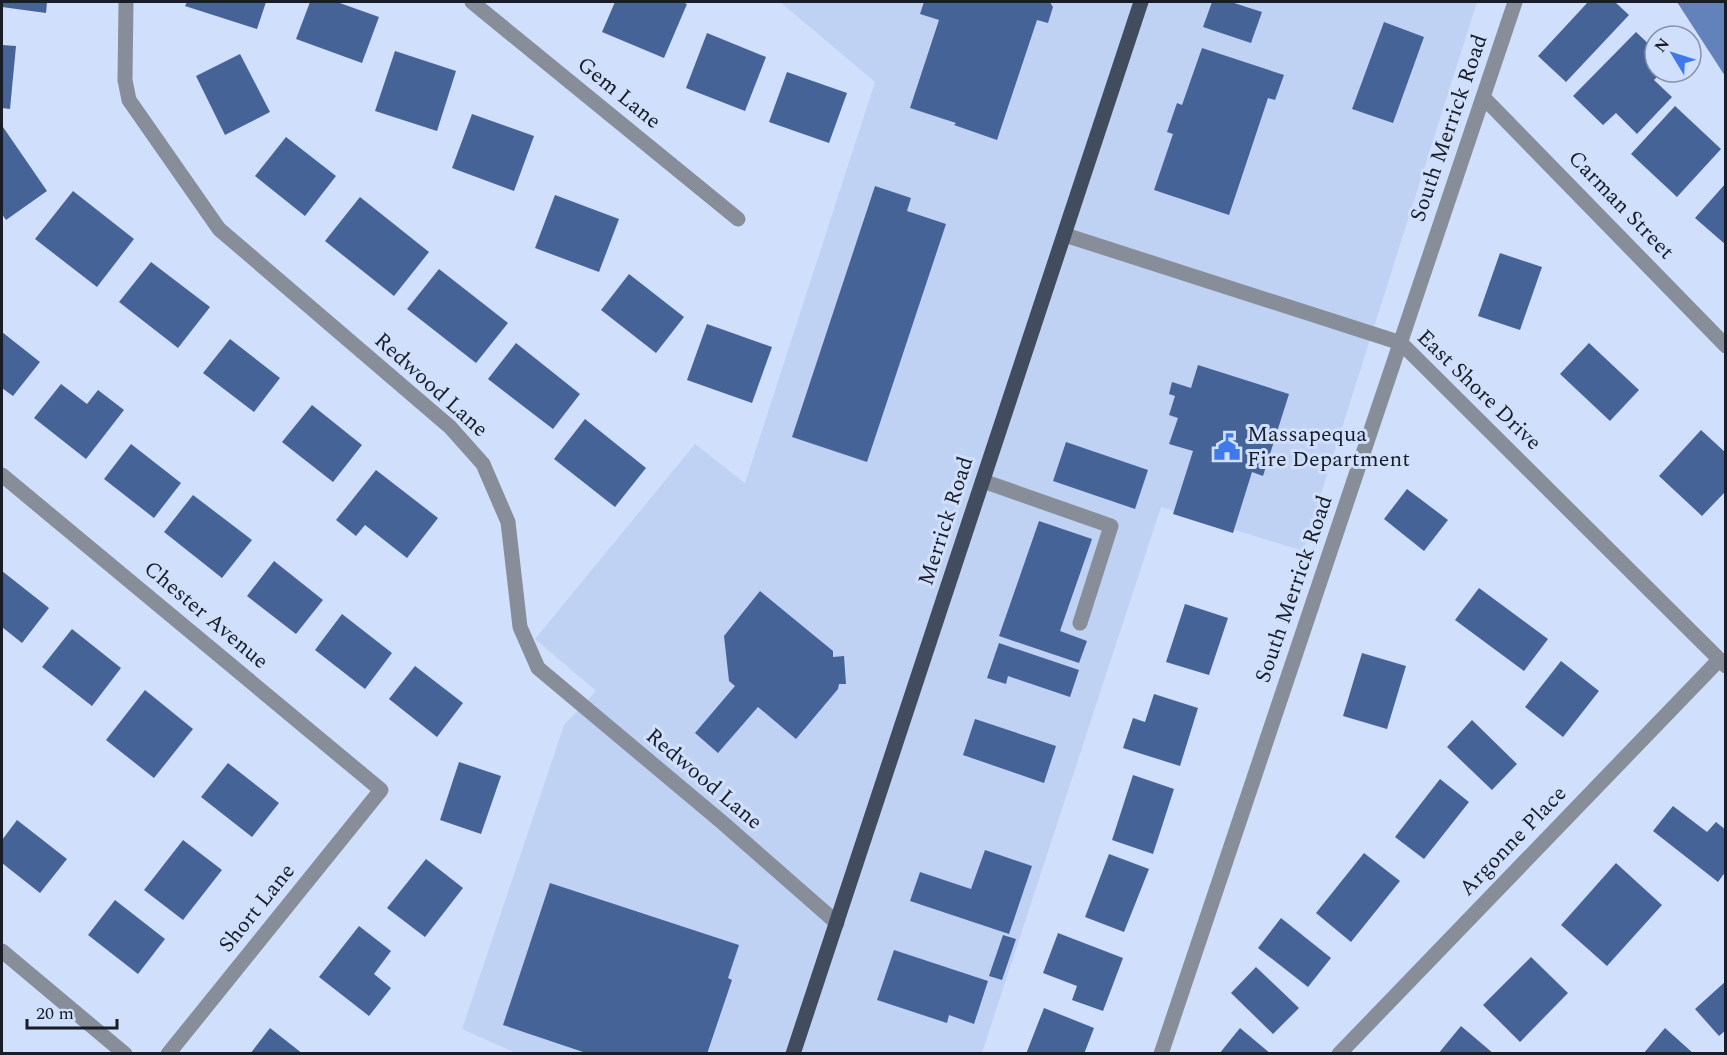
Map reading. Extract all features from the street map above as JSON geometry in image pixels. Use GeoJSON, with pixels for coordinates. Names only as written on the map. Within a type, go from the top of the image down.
{"type":"FeatureCollection","features":[{"type":"Feature","properties":{"kind":"main road","name":"Merrick Road"},"geometry":{"type":"LineString","coordinates":[[793,1053],[1141,2]]}},
{"type":"Feature","properties":{"kind":"street","name":"Redwood Lane"},"geometry":{"type":"LineString","coordinates":[[126,2],[125,80],[129,100],[219,229],[450,427],[483,464],[508,522],[520,627],[538,668],[837,923]]}},
{"type":"Feature","properties":{"kind":"street","name":"Gem Lane"},"geometry":{"type":"LineString","coordinates":[[472,2],[738,219]]}},
{"type":"Feature","properties":{"kind":"street","name":"South Merrick Road"},"geometry":{"type":"LineString","coordinates":[[1161,1053],[1515,2]]}},
{"type":"Feature","properties":{"kind":"street","name":"Carman Street"},"geometry":{"type":"LineString","coordinates":[[1484,97],[1725,346]]}},
{"type":"Feature","properties":{"kind":"street","name":"East Shore Drive"},"geometry":{"type":"LineString","coordinates":[[1065,235],[1401,343],[1722,663]]}},
{"type":"Feature","properties":{"kind":"street","name":"Chester Avenue"},"geometry":{"type":"LineString","coordinates":[[2,475],[381,790]]}},
{"type":"Feature","properties":{"kind":"street"},"geometry":{"type":"LineString","coordinates":[[983,481],[1111,526],[1080,623]]}},
{"type":"Feature","properties":{"kind":"street","name":"Argonne Place"},"geometry":{"type":"LineString","coordinates":[[1339,1053],[1722,663]]}},
{"type":"Feature","properties":{"kind":"street","name":"Short Lane"},"geometry":{"type":"LineString","coordinates":[[168,1053],[381,790]]}},
{"type":"Feature","properties":{"kind":"street"},"geometry":{"type":"LineString","coordinates":[[2,951],[125,1053]]}},
{"type":"Feature","properties":{"kind":"shaded area"},"geometry":{"type":"Polygon","coordinates":[[[780,2],[1477,2],[1303,551],[1161,507],[982,1053],[518,1054],[462,1029],[564,725],[596,691],[535,639],[695,444],[745,483],[875,82],[780,2]]]}},
{"type":"Feature","properties":{"kind":"water"},"geometry":{"type":"Polygon","coordinates":[[[1677,2],[1725,2],[1725,76],[1703,42],[1703,24],[1691,24],[1677,2]]]}},
{"type":"Feature","properties":{"kind":"building"},"geometry":{"type":"Polygon","coordinates":[[[2,2],[47,2],[46,13],[2,7],[2,2]]]}},
{"type":"Feature","properties":{"kind":"building"},"geometry":{"type":"Polygon","coordinates":[[[187,2],[266,2],[257,29],[185,6],[187,2]]]}},
{"type":"Feature","properties":{"kind":"building"},"geometry":{"type":"Polygon","coordinates":[[[310,2],[337,2],[379,17],[362,63],[296,39],[310,2]]]}},
{"type":"Feature","properties":{"kind":"building"},"geometry":{"type":"Polygon","coordinates":[[[615,2],[682,2],[687,4],[664,58],[602,32],[615,2]]]}},
{"type":"Feature","properties":{"kind":"building"},"geometry":{"type":"Polygon","coordinates":[[[924,2],[1050,2],[1053,7],[1048,23],[1037,20],[997,140],[954,125],[956,123],[910,108],[939,20],[920,14],[924,2]]]}},
{"type":"Feature","properties":{"kind":"building"},"geometry":{"type":"Polygon","coordinates":[[[1212,2],[1231,2],[1262,12],[1251,43],[1203,27],[1212,2]]]}},
{"type":"Feature","properties":{"kind":"building"},"geometry":{"type":"Polygon","coordinates":[[[1588,2],[1615,2],[1629,15],[1566,82],[1538,56],[1588,2]]]}},
{"type":"Feature","properties":{"kind":"building"},"geometry":{"type":"Polygon","coordinates":[[[1384,22],[1424,37],[1393,123],[1352,109],[1384,22]]]}},
{"type":"Feature","properties":{"kind":"building"},"geometry":{"type":"Polygon","coordinates":[[[1636,32],[1643,39],[1643,84],[1658,84],[1672,97],[1637,134],[1616,113],[1603,125],[1573,96],[1636,32]]]}},
{"type":"Feature","properties":{"kind":"building"},"geometry":{"type":"Polygon","coordinates":[[[707,33],[766,57],[745,111],[686,88],[707,33]]]}},
{"type":"Feature","properties":{"kind":"building"},"geometry":{"type":"Polygon","coordinates":[[[2,45],[16,46],[10,109],[2,108],[2,45]]]}},
{"type":"Feature","properties":{"kind":"building"},"geometry":{"type":"Polygon","coordinates":[[[1202,48],[1284,75],[1275,100],[1268,98],[1229,215],[1154,190],[1173,134],[1167,132],[1177,103],[1182,105],[1202,48]]]}},
{"type":"Feature","properties":{"kind":"building"},"geometry":{"type":"Polygon","coordinates":[[[395,51],[456,71],[437,131],[375,111],[395,51]]]}},
{"type":"Feature","properties":{"kind":"building"},"geometry":{"type":"Polygon","coordinates":[[[240,54],[270,112],[225,135],[196,76],[240,54]]]}},
{"type":"Feature","properties":{"kind":"building"},"geometry":{"type":"Polygon","coordinates":[[[787,72],[847,93],[829,143],[769,122],[787,72]]]}},
{"type":"Feature","properties":{"kind":"building"},"geometry":{"type":"Polygon","coordinates":[[[1675,106],[1721,149],[1677,197],[1631,154],[1675,106]]]}},
{"type":"Feature","properties":{"kind":"building"},"geometry":{"type":"Polygon","coordinates":[[[472,114],[534,136],[514,191],[452,168],[472,114]]]}},
{"type":"Feature","properties":{"kind":"building"},"geometry":{"type":"Polygon","coordinates":[[[3,127],[47,191],[6,220],[2,214],[3,127]]]}},
{"type":"Feature","properties":{"kind":"building"},"geometry":{"type":"Polygon","coordinates":[[[286,137],[336,176],[305,216],[255,176],[286,137]]]}},
{"type":"Feature","properties":{"kind":"building"},"geometry":{"type":"Polygon","coordinates":[[[1726,183],[1726,245],[1695,218],[1726,183]]]}},
{"type":"Feature","properties":{"kind":"building"},"geometry":{"type":"Polygon","coordinates":[[[875,186],[911,198],[907,211],[946,224],[867,462],[792,437],[875,186]]]}},
{"type":"Feature","properties":{"kind":"building"},"geometry":{"type":"Polygon","coordinates":[[[73,191],[134,239],[97,287],[35,239],[73,191]]]}},
{"type":"Feature","properties":{"kind":"building"},"geometry":{"type":"Polygon","coordinates":[[[555,195],[619,219],[599,272],[535,248],[555,195]]]}},
{"type":"Feature","properties":{"kind":"building"},"geometry":{"type":"Polygon","coordinates":[[[360,197],[429,252],[394,296],[325,241],[360,197]]]}},
{"type":"Feature","properties":{"kind":"building"},"geometry":{"type":"Polygon","coordinates":[[[1500,253],[1542,267],[1520,330],[1478,316],[1500,253]]]}},
{"type":"Feature","properties":{"kind":"building"},"geometry":{"type":"Polygon","coordinates":[[[151,262],[210,307],[178,348],[119,302],[151,262]]]}},
{"type":"Feature","properties":{"kind":"building"},"geometry":{"type":"Polygon","coordinates":[[[439,269],[508,323],[476,363],[407,309],[439,269]]]}},
{"type":"Feature","properties":{"kind":"building"},"geometry":{"type":"Polygon","coordinates":[[[629,274],[684,317],[656,353],[601,310],[629,274]]]}},
{"type":"Feature","properties":{"kind":"building"},"geometry":{"type":"Polygon","coordinates":[[[707,324],[772,347],[752,403],[687,380],[707,324]]]}},
{"type":"Feature","properties":{"kind":"building"},"geometry":{"type":"Polygon","coordinates":[[[2,332],[40,362],[13,396],[2,388],[2,332]]]}},
{"type":"Feature","properties":{"kind":"building"},"geometry":{"type":"Polygon","coordinates":[[[230,339],[280,378],[254,412],[203,373],[230,339]]]}},
{"type":"Feature","properties":{"kind":"building"},"geometry":{"type":"Polygon","coordinates":[[[516,343],[580,394],[553,429],[488,379],[516,343]]]}},
{"type":"Feature","properties":{"kind":"building"},"geometry":{"type":"Polygon","coordinates":[[[1589,343],[1639,390],[1610,421],[1560,374],[1589,343]]]}},
{"type":"Feature","properties":{"kind":"building","name":"Massapequa Fire Department"},"geometry":{"type":"Polygon","coordinates":[[[1198,365],[1289,394],[1263,476],[1252,472],[1233,533],[1173,514],[1193,451],[1169,444],[1178,418],[1169,415],[1175,396],[1169,394],[1172,382],[1191,388],[1198,365]]]}},
{"type":"Feature","properties":{"kind":"building"},"geometry":{"type":"Polygon","coordinates":[[[61,384],[87,404],[98,390],[124,410],[86,459],[34,418],[61,384]]]}},
{"type":"Feature","properties":{"kind":"building"},"geometry":{"type":"Polygon","coordinates":[[[312,405],[362,445],[333,482],[282,442],[312,405]]]}},
{"type":"Feature","properties":{"kind":"building"},"geometry":{"type":"Polygon","coordinates":[[[585,419],[646,468],[615,507],[554,459],[585,419]]]}},
{"type":"Feature","properties":{"kind":"building"},"geometry":{"type":"Polygon","coordinates":[[[1701,430],[1726,453],[1726,491],[1702,516],[1659,476],[1701,430]]]}},
{"type":"Feature","properties":{"kind":"building"},"geometry":{"type":"Polygon","coordinates":[[[1066,442],[1148,470],[1135,509],[1053,481],[1066,442]]]}},
{"type":"Feature","properties":{"kind":"building"},"geometry":{"type":"Polygon","coordinates":[[[131,444],[181,483],[154,518],[104,479],[131,444]]]}},
{"type":"Feature","properties":{"kind":"building"},"geometry":{"type":"Polygon","coordinates":[[[376,470],[438,518],[407,558],[365,525],[356,536],[336,520],[376,470]]]}},
{"type":"Feature","properties":{"kind":"building"},"geometry":{"type":"Polygon","coordinates":[[[1407,489],[1448,520],[1424,551],[1384,519],[1407,489]]]}},
{"type":"Feature","properties":{"kind":"building"},"geometry":{"type":"Polygon","coordinates":[[[193,495],[252,540],[222,578],[164,532],[193,495]]]}},
{"type":"Feature","properties":{"kind":"building"},"geometry":{"type":"Polygon","coordinates":[[[1039,521],[1092,539],[1060,631],[1087,641],[1079,663],[999,636],[1039,521]]]}},
{"type":"Feature","properties":{"kind":"building"},"geometry":{"type":"Polygon","coordinates":[[[274,561],[323,600],[296,634],[247,596],[274,561]]]}},
{"type":"Feature","properties":{"kind":"building"},"geometry":{"type":"Polygon","coordinates":[[[2,571],[49,608],[22,643],[2,627],[2,571]]]}},
{"type":"Feature","properties":{"kind":"building"},"geometry":{"type":"Polygon","coordinates":[[[1479,588],[1548,639],[1524,671],[1455,620],[1479,588]]]}},
{"type":"Feature","properties":{"kind":"building"},"geometry":{"type":"Polygon","coordinates":[[[760,591],[833,651],[833,657],[844,656],[846,684],[839,684],[838,689],[796,739],[758,707],[718,753],[695,733],[735,686],[729,681],[724,636],[760,591]]]}},
{"type":"Feature","properties":{"kind":"building"},"geometry":{"type":"Polygon","coordinates":[[[1185,604],[1228,618],[1209,675],[1166,662],[1185,604]]]}},
{"type":"Feature","properties":{"kind":"building"},"geometry":{"type":"Polygon","coordinates":[[[342,614],[392,653],[365,689],[315,650],[342,614]]]}},
{"type":"Feature","properties":{"kind":"building"},"geometry":{"type":"Polygon","coordinates":[[[72,629],[121,668],[92,706],[42,667],[72,629]]]}},
{"type":"Feature","properties":{"kind":"building"},"geometry":{"type":"Polygon","coordinates":[[[999,643],[1079,670],[1070,697],[1008,676],[1006,684],[987,678],[999,643]]]}},
{"type":"Feature","properties":{"kind":"building"},"geometry":{"type":"Polygon","coordinates":[[[1362,653],[1406,666],[1387,729],[1343,716],[1362,653]]]}},
{"type":"Feature","properties":{"kind":"building"},"geometry":{"type":"Polygon","coordinates":[[[1561,661],[1599,691],[1563,737],[1525,707],[1561,661]]]}},
{"type":"Feature","properties":{"kind":"building"},"geometry":{"type":"Polygon","coordinates":[[[415,666],[463,703],[437,737],[389,699],[415,666]]]}},
{"type":"Feature","properties":{"kind":"building"},"geometry":{"type":"Polygon","coordinates":[[[145,690],[193,729],[154,778],[106,740],[145,690]]]}},
{"type":"Feature","properties":{"kind":"building"},"geometry":{"type":"Polygon","coordinates":[[[1154,694],[1198,708],[1180,766],[1123,748],[1133,718],[1145,722],[1154,694]]]}},
{"type":"Feature","properties":{"kind":"building"},"geometry":{"type":"Polygon","coordinates":[[[975,719],[1056,746],[1044,783],[963,755],[975,719]]]}},
{"type":"Feature","properties":{"kind":"building"},"geometry":{"type":"Polygon","coordinates":[[[1472,720],[1517,764],[1492,790],[1447,747],[1472,720]]]}},
{"type":"Feature","properties":{"kind":"building"},"geometry":{"type":"Polygon","coordinates":[[[459,762],[501,776],[481,834],[440,820],[459,762]]]}},
{"type":"Feature","properties":{"kind":"building"},"geometry":{"type":"Polygon","coordinates":[[[228,763],[279,803],[252,837],[201,797],[228,763]]]}},
{"type":"Feature","properties":{"kind":"building"},"geometry":{"type":"Polygon","coordinates":[[[1133,775],[1174,789],[1153,854],[1112,840],[1133,775]]]}},
{"type":"Feature","properties":{"kind":"building"},"geometry":{"type":"Polygon","coordinates":[[[1440,779],[1469,802],[1424,859],[1395,837],[1440,779]]]}},
{"type":"Feature","properties":{"kind":"building"},"geometry":{"type":"Polygon","coordinates":[[[1673,806],[1707,832],[1716,822],[1726,830],[1726,871],[1718,882],[1653,831],[1673,806]]]}},
{"type":"Feature","properties":{"kind":"building"},"geometry":{"type":"Polygon","coordinates":[[[17,820],[67,859],[40,893],[2,863],[2,840],[17,820]]]}},
{"type":"Feature","properties":{"kind":"building"},"geometry":{"type":"Polygon","coordinates":[[[183,840],[222,870],[183,920],[144,890],[183,840]]]}},
{"type":"Feature","properties":{"kind":"building"},"geometry":{"type":"Polygon","coordinates":[[[985,850],[1032,866],[1009,934],[910,901],[920,872],[971,889],[985,850]]]}},
{"type":"Feature","properties":{"kind":"building"},"geometry":{"type":"Polygon","coordinates":[[[1364,853],[1400,881],[1351,942],[1316,913],[1364,853]]]}},
{"type":"Feature","properties":{"kind":"building"},"geometry":{"type":"Polygon","coordinates":[[[1109,854],[1149,869],[1124,932],[1085,917],[1109,854]]]}},
{"type":"Feature","properties":{"kind":"building"},"geometry":{"type":"Polygon","coordinates":[[[426,859],[463,888],[425,937],[387,908],[426,859]]]}},
{"type":"Feature","properties":{"kind":"building"},"geometry":{"type":"Polygon","coordinates":[[[1616,863],[1662,905],[1607,966],[1561,925],[1616,863]]]}},
{"type":"Feature","properties":{"kind":"building"},"geometry":{"type":"Polygon","coordinates":[[[550,883],[739,945],[728,978],[732,980],[707,1054],[589,1054],[503,1025],[550,883]]]}},
{"type":"Feature","properties":{"kind":"building"},"geometry":{"type":"Polygon","coordinates":[[[115,900],[165,939],[138,974],[88,935],[115,900]]]}},
{"type":"Feature","properties":{"kind":"building"},"geometry":{"type":"Polygon","coordinates":[[[1281,918],[1331,958],[1308,987],[1258,948],[1281,918]]]}},
{"type":"Feature","properties":{"kind":"building"},"geometry":{"type":"Polygon","coordinates":[[[359,926],[391,951],[374,974],[391,988],[369,1016],[319,977],[359,926]]]}},
{"type":"Feature","properties":{"kind":"building"},"geometry":{"type":"Polygon","coordinates":[[[1058,933],[1123,958],[1103,1011],[1072,1000],[1077,986],[1043,973],[1058,933]]]}},
{"type":"Feature","properties":{"kind":"building"},"geometry":{"type":"Polygon","coordinates":[[[1003,935],[1016,939],[1002,980],[989,976],[1003,935]]]}},
{"type":"Feature","properties":{"kind":"building"},"geometry":{"type":"Polygon","coordinates":[[[894,950],[988,981],[974,1024],[949,1015],[947,1023],[877,1000],[894,950]]]}},
{"type":"Feature","properties":{"kind":"building"},"geometry":{"type":"Polygon","coordinates":[[[1531,957],[1568,993],[1520,1042],[1483,1005],[1531,957]]]}},
{"type":"Feature","properties":{"kind":"building"},"geometry":{"type":"Polygon","coordinates":[[[1256,967],[1299,1008],[1273,1034],[1231,993],[1256,967]]]}},
{"type":"Feature","properties":{"kind":"building"},"geometry":{"type":"Polygon","coordinates":[[[1726,981],[1726,1030],[1719,1036],[1695,1009],[1726,981]]]}},
{"type":"Feature","properties":{"kind":"building"},"geometry":{"type":"Polygon","coordinates":[[[1044,1008],[1094,1028],[1084,1054],[1026,1054],[1044,1008]]]}},
{"type":"Feature","properties":{"kind":"building"},"geometry":{"type":"Polygon","coordinates":[[[1461,1026],[1494,1054],[1438,1054],[1461,1026]]]}},
{"type":"Feature","properties":{"kind":"building"},"geometry":{"type":"Polygon","coordinates":[[[270,1028],[303,1054],[250,1054],[270,1028]]]}},
{"type":"Feature","properties":{"kind":"building"},"geometry":{"type":"Polygon","coordinates":[[[1240,1028],[1271,1054],[1219,1054],[1240,1028]]]}},
{"type":"Feature","properties":{"kind":"building"},"geometry":{"type":"Polygon","coordinates":[[[1665,1028],[1694,1054],[1643,1054],[1665,1028]]]}},
{"type":"Feature","properties":{"kind":"place","name":"Massapequa Fire Department"},"geometry":{"type":"Point","coordinates":[1227,447]}}]}
